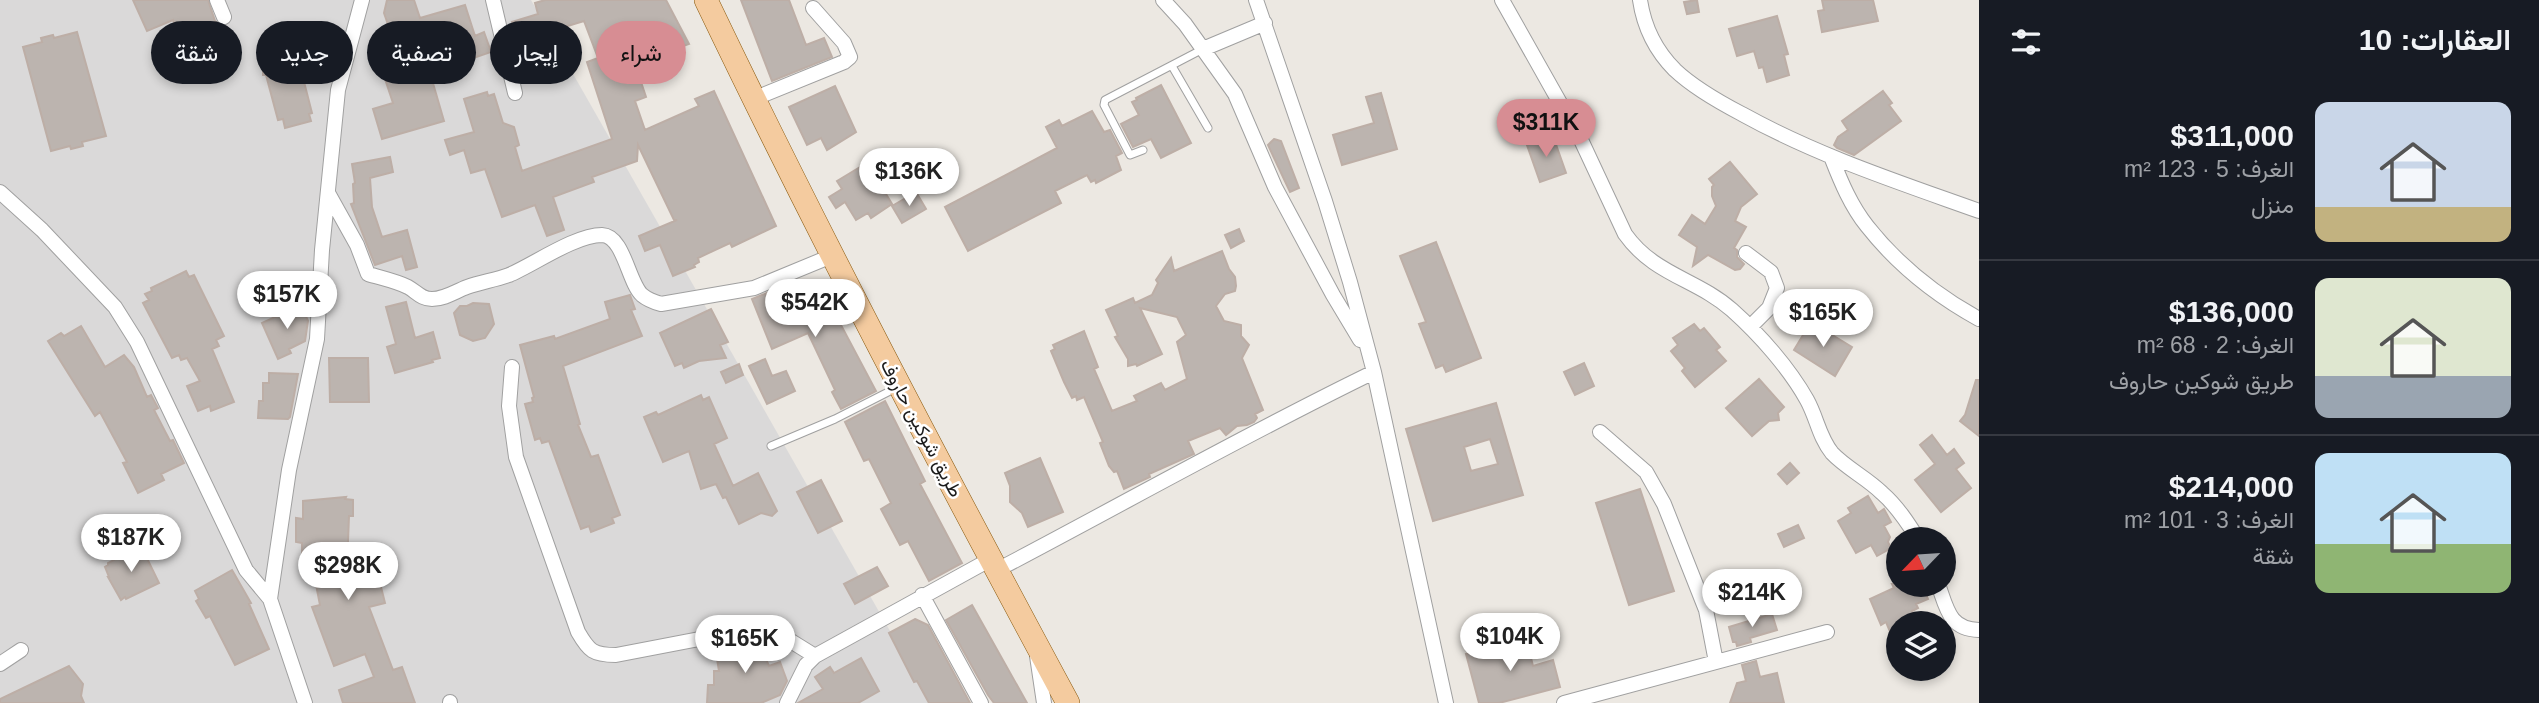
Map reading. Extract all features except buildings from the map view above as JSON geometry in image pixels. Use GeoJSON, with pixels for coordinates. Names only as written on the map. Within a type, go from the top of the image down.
{"type":"FeatureCollection","features":[{"type":"Feature","properties":{"kind":"main road","name":"طريق شوكين حاروف"},"geometry":{"type":"LineString","coordinates":[[706,0],[753,99],[900,386],[1068,703]]}},
{"type":"Feature","properties":{"kind":"street"},"geometry":{"type":"LineString","coordinates":[[217,0],[224,17]]}},
{"type":"Feature","properties":{"kind":"street"},"geometry":{"type":"LineString","coordinates":[[270,599],[289,470],[317,339],[321,250],[338,90],[362,0]]}},
{"type":"Feature","properties":{"kind":"street"},"geometry":{"type":"LineString","coordinates":[[493,0],[515,93]]}},
{"type":"Feature","properties":{"kind":"street"},"geometry":{"type":"LineString","coordinates":[[1163,0],[1236,94],[1275,187],[1333,295],[1368,353]]}},
{"type":"Feature","properties":{"kind":"street"},"geometry":{"type":"LineString","coordinates":[[1256,0],[1332,224],[1374,372],[1446,703]]}},
{"type":"Feature","properties":{"kind":"street"},"geometry":{"type":"LineString","coordinates":[[1502,0],[1582,142],[1633,246],[1651,263],[1708,292],[1750,327],[1799,385],[1812,408],[1820,435],[1833,454],[1882,493],[1910,527]]}},
{"type":"Feature","properties":{"kind":"street"},"geometry":{"type":"LineString","coordinates":[[1640,0],[1649,34],[1676,71],[1727,106],[1832,159],[1979,211]]}},
{"type":"Feature","properties":{"kind":"street"},"geometry":{"type":"LineString","coordinates":[[753,99],[844,62],[850,57],[844,43],[813,8]]}},
{"type":"Feature","properties":{"kind":"street"},"geometry":{"type":"LineString","coordinates":[[1203,49],[1265,23]]}},
{"type":"Feature","properties":{"kind":"street"},"geometry":{"type":"LineString","coordinates":[[1832,159],[1848,195],[1866,225],[1923,282],[1979,319]]}},
{"type":"Feature","properties":{"kind":"street"},"geometry":{"type":"LineString","coordinates":[[0,192],[42,230],[115,307],[137,342],[246,570],[270,599],[305,703]]}},
{"type":"Feature","properties":{"kind":"street"},"geometry":{"type":"LineString","coordinates":[[328,193],[357,245],[368,274],[395,282],[421,297],[432,299],[510,274],[556,250],[601,235],[611,237],[619,247],[640,293],[650,300],[662,303],[754,288],[834,255]]}},
{"type":"Feature","properties":{"kind":"street"},"geometry":{"type":"LineString","coordinates":[[1746,253],[1771,272],[1777,288],[1769,308],[1750,327]]}},
{"type":"Feature","properties":{"kind":"street"},"geometry":{"type":"LineString","coordinates":[[512,367],[509,406],[516,457],[578,632],[592,652],[616,655],[741,631],[766,629],[778,633],[815,656]]}},
{"type":"Feature","properties":{"kind":"street"},"geometry":{"type":"LineString","coordinates":[[787,703],[806,664],[815,656],[922,596],[1155,487],[1302,407],[1374,372]]}},
{"type":"Feature","properties":{"kind":"street"},"geometry":{"type":"LineString","coordinates":[[1600,432],[1646,472],[1664,504],[1706,610],[1716,662]]}},
{"type":"Feature","properties":{"kind":"street"},"geometry":{"type":"LineString","coordinates":[[922,596],[981,703]]}},
{"type":"Feature","properties":{"kind":"street"},"geometry":{"type":"LineString","coordinates":[[1943,597],[1956,625],[1979,630]]}},
{"type":"Feature","properties":{"kind":"street"},"geometry":{"type":"LineString","coordinates":[[1564,703],[1828,632]]}},
{"type":"Feature","properties":{"kind":"street"},"geometry":{"type":"LineString","coordinates":[[1034,640],[1044,703]]}},
{"type":"Feature","properties":{"kind":"street"},"geometry":{"type":"LineString","coordinates":[[0,664],[21,650]]}},
{"type":"Feature","properties":{"kind":"lane"},"geometry":{"type":"LineString","coordinates":[[1143,150],[1129,155],[1104,102],[1203,49]]}},
{"type":"Feature","properties":{"kind":"lane"},"geometry":{"type":"LineString","coordinates":[[1172,66],[1208,128]]}},
{"type":"Feature","properties":{"kind":"lane"},"geometry":{"type":"LineString","coordinates":[[771,446],[835,419],[900,386]]}},
{"type":"Feature","properties":{"kind":"shaded area"},"geometry":{"type":"Polygon","coordinates":[[[0,0],[531,0],[543,21],[490,21],[490,84],[579,84],[931,703],[0,703],[0,0]]]}}]}
